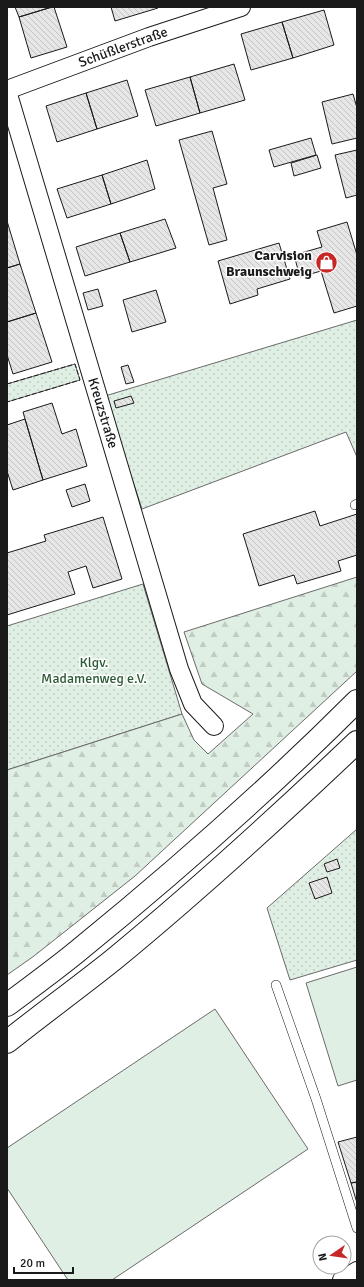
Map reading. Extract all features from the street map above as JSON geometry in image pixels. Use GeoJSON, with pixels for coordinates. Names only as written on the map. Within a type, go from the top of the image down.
{"type":"FeatureCollection","features":[{"type":"Feature","properties":{"kind":"highway"},"geometry":{"type":"LineString","coordinates":[[7,1005],[78,950],[185,862],[266,789],[357,701]]}},
{"type":"Feature","properties":{"kind":"highway"},"geometry":{"type":"LineString","coordinates":[[7,1042],[112,961],[192,893],[302,795],[357,742]]}},
{"type":"Feature","properties":{"kind":"street","name":"Schüßlerstraße"},"geometry":{"type":"LineString","coordinates":[[7,91],[149,37],[241,7]]}},
{"type":"Feature","properties":{"kind":"street","name":"Kreuzstraße"},"geometry":{"type":"LineString","coordinates":[[7,91],[180,669],[194,704],[214,726]]}},
{"type":"Feature","properties":{"kind":"street"},"geometry":{"type":"LineString","coordinates":[[342,1280],[357,1271]]}},
{"type":"Feature","properties":{"kind":"lane"},"geometry":{"type":"LineString","coordinates":[[276,985],[316,1099],[357,1228]]}},
{"type":"Feature","properties":{"kind":"green space"},"geometry":{"type":"Polygon","coordinates":[[[357,320],[357,457],[346,432],[142,509],[105,396],[357,320]]]}},
{"type":"Feature","properties":{"kind":"green space"},"geometry":{"type":"Polygon","coordinates":[[[75,364],[80,380],[7,402],[7,384],[75,364]]]}},
{"type":"Feature","properties":{"kind":"green space"},"geometry":{"type":"Polygon","coordinates":[[[357,577],[357,671],[135,876],[34,956],[7,975],[7,770],[182,714],[194,740],[208,754],[253,714],[202,684],[184,632],[357,577]]]}},
{"type":"Feature","properties":{"kind":"green space","name":"Klgv. Madamenweg e.V."},"geometry":{"type":"Polygon","coordinates":[[[143,584],[182,714],[7,770],[7,626],[143,584]]]}},
{"type":"Feature","properties":{"kind":"green space"},"geometry":{"type":"Polygon","coordinates":[[[357,829],[357,960],[290,980],[267,908],[357,829]]]}},
{"type":"Feature","properties":{"kind":"green space"},"geometry":{"type":"Polygon","coordinates":[[[357,967],[357,1080],[338,1086],[306,983],[357,967]]]}},
{"type":"Feature","properties":{"kind":"green space"},"geometry":{"type":"Polygon","coordinates":[[[215,1009],[308,1149],[112,1280],[68,1280],[7,1188],[7,1148],[215,1009]]]}},
{"type":"Feature","properties":{"kind":"building"},"geometry":{"type":"Polygon","coordinates":[[[15,7],[52,7],[19,17],[15,7]]]}},
{"type":"Feature","properties":{"kind":"building"},"geometry":{"type":"Polygon","coordinates":[[[54,7],[67,47],[31,58],[19,17],[54,7]]]}},
{"type":"Feature","properties":{"kind":"building"},"geometry":{"type":"Polygon","coordinates":[[[111,7],[157,7],[158,8],[115,21],[111,7]]]}},
{"type":"Feature","properties":{"kind":"building"},"geometry":{"type":"Polygon","coordinates":[[[324,10],[334,45],[293,58],[282,22],[324,10]]]}},
{"type":"Feature","properties":{"kind":"building"},"geometry":{"type":"Polygon","coordinates":[[[282,22],[293,58],[251,70],[241,34],[282,22]]]}},
{"type":"Feature","properties":{"kind":"building"},"geometry":{"type":"Polygon","coordinates":[[[234,64],[245,100],[200,113],[190,77],[234,64]]]}},
{"type":"Feature","properties":{"kind":"building"},"geometry":{"type":"Polygon","coordinates":[[[190,77],[200,113],[156,126],[145,90],[190,77]]]}},
{"type":"Feature","properties":{"kind":"building"},"geometry":{"type":"Polygon","coordinates":[[[127,80],[138,116],[97,129],[86,93],[127,80]]]}},
{"type":"Feature","properties":{"kind":"building"},"geometry":{"type":"Polygon","coordinates":[[[86,93],[97,129],[57,142],[46,106],[86,93]]]}},
{"type":"Feature","properties":{"kind":"building"},"geometry":{"type":"Polygon","coordinates":[[[353,94],[357,108],[357,138],[332,144],[322,102],[353,94]]]}},
{"type":"Feature","properties":{"kind":"building"},"geometry":{"type":"Polygon","coordinates":[[[212,131],[227,184],[213,188],[227,240],[209,245],[179,140],[212,131]]]}},
{"type":"Feature","properties":{"kind":"building"},"geometry":{"type":"Polygon","coordinates":[[[311,138],[316,155],[274,167],[269,150],[311,138]]]}},
{"type":"Feature","properties":{"kind":"building"},"geometry":{"type":"Polygon","coordinates":[[[357,150],[357,195],[346,198],[335,155],[357,150]]]}},
{"type":"Feature","properties":{"kind":"building"},"geometry":{"type":"Polygon","coordinates":[[[317,155],[321,168],[294,176],[291,163],[317,155]]]}},
{"type":"Feature","properties":{"kind":"building"},"geometry":{"type":"Polygon","coordinates":[[[147,160],[155,189],[111,204],[102,175],[147,160]]]}},
{"type":"Feature","properties":{"kind":"building"},"geometry":{"type":"Polygon","coordinates":[[[102,175],[111,204],[67,218],[57,189],[102,175]]]}},
{"type":"Feature","properties":{"kind":"building"},"geometry":{"type":"Polygon","coordinates":[[[165,219],[176,248],[130,262],[120,233],[165,219]]]}},
{"type":"Feature","properties":{"kind":"building"},"geometry":{"type":"Polygon","coordinates":[[[7,221],[20,264],[7,268],[7,221]]]}},
{"type":"Feature","properties":{"kind":"building","name":"Carvision Braunschweig"},"geometry":{"type":"Polygon","coordinates":[[[347,222],[357,255],[357,306],[334,313],[321,271],[300,277],[294,255],[322,247],[317,231],[347,222]]]}},
{"type":"Feature","properties":{"kind":"building"},"geometry":{"type":"Polygon","coordinates":[[[120,233],[130,262],[85,276],[76,247],[120,233]]]}},
{"type":"Feature","properties":{"kind":"building"},"geometry":{"type":"Polygon","coordinates":[[[279,243],[290,279],[257,289],[258,295],[230,304],[218,261],[279,243]]]}},
{"type":"Feature","properties":{"kind":"building"},"geometry":{"type":"Polygon","coordinates":[[[20,264],[36,313],[7,322],[7,268],[20,264]]]}},
{"type":"Feature","properties":{"kind":"building"},"geometry":{"type":"Polygon","coordinates":[[[98,289],[103,306],[88,310],[83,293],[98,289]]]}},
{"type":"Feature","properties":{"kind":"building"},"geometry":{"type":"Polygon","coordinates":[[[156,290],[166,322],[132,332],[123,300],[156,290]]]}},
{"type":"Feature","properties":{"kind":"building"},"geometry":{"type":"Polygon","coordinates":[[[36,313],[52,362],[13,374],[7,355],[7,322],[36,313]]]}},
{"type":"Feature","properties":{"kind":"building"},"geometry":{"type":"Polygon","coordinates":[[[128,365],[134,382],[126,384],[121,367],[128,365]]]}},
{"type":"Feature","properties":{"kind":"building"},"geometry":{"type":"Polygon","coordinates":[[[131,396],[134,403],[116,408],[114,401],[131,396]]]}},
{"type":"Feature","properties":{"kind":"building"},"geometry":{"type":"Polygon","coordinates":[[[52,403],[62,434],[76,429],[87,466],[43,480],[23,412],[52,403]]]}},
{"type":"Feature","properties":{"kind":"building"},"geometry":{"type":"Polygon","coordinates":[[[25,419],[43,480],[13,490],[7,471],[7,425],[25,419]]]}},
{"type":"Feature","properties":{"kind":"building"},"geometry":{"type":"Polygon","coordinates":[[[85,484],[90,501],[72,507],[66,490],[85,484]]]}},
{"type":"Feature","properties":{"kind":"building"},"geometry":{"type":"Polygon","coordinates":[[[315,511],[320,526],[357,514],[357,555],[338,561],[341,571],[297,584],[294,575],[259,586],[243,534],[315,511]]]}},
{"type":"Feature","properties":{"kind":"building"},"geometry":{"type":"Polygon","coordinates":[[[103,517],[122,579],[93,588],[86,566],[68,572],[75,594],[7,615],[7,553],[46,541],[44,535],[103,517]]]}},
{"type":"Feature","properties":{"kind":"building"},"geometry":{"type":"Polygon","coordinates":[[[337,859],[340,868],[327,872],[324,864],[337,859]]]}},
{"type":"Feature","properties":{"kind":"building"},"geometry":{"type":"Polygon","coordinates":[[[327,877],[332,893],[315,899],[309,883],[327,877]]]}},
{"type":"Feature","properties":{"kind":"building"},"geometry":{"type":"Polygon","coordinates":[[[357,1137],[357,1182],[351,1183],[338,1142],[357,1137]]]}},
{"type":"Feature","properties":{"kind":"building"},"geometry":{"type":"Polygon","coordinates":[[[357,1182],[357,1203],[351,1183],[357,1182]]]}},
{"type":"Feature","properties":{"kind":"fence"},"geometry":{"type":"LineString","coordinates":[[7,384],[75,364],[80,380],[7,402]]}},
{"type":"Feature","properties":{"kind":"place","name":"Carvision Braunschweig"},"geometry":{"type":"Point","coordinates":[327,263]}}]}
